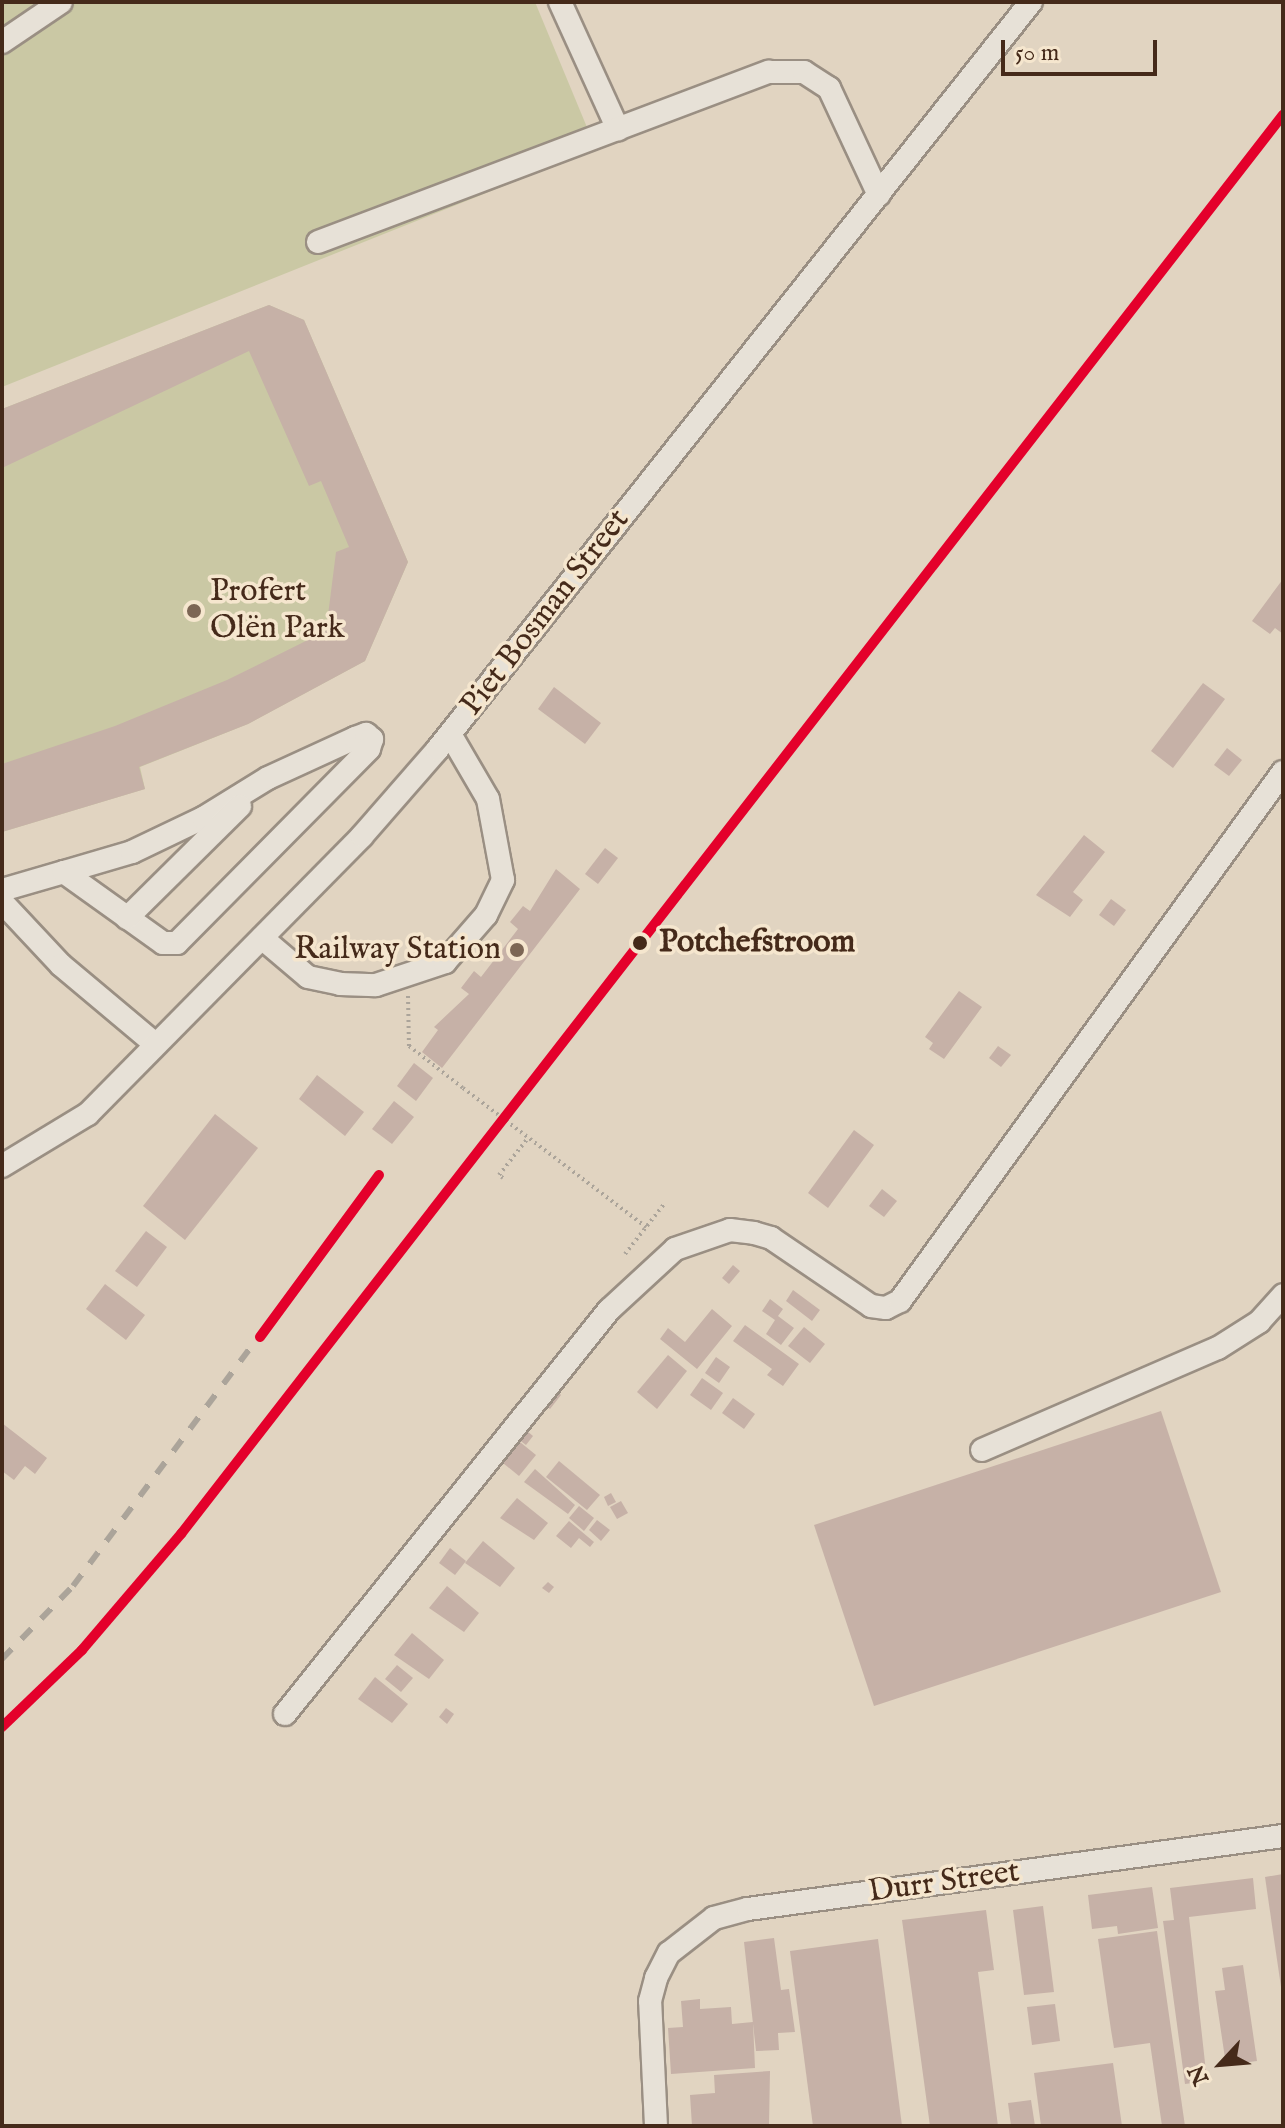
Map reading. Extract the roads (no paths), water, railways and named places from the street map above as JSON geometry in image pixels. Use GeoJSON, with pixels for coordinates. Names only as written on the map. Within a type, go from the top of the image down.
{"type":"FeatureCollection","features":[{"type":"Feature","properties":{"kind":"street"},"geometry":{"type":"LineString","coordinates":[[2,42],[61,2]]}},
{"type":"Feature","properties":{"kind":"street"},"geometry":{"type":"LineString","coordinates":[[560,2],[618,129]]}},
{"type":"Feature","properties":{"kind":"street","name":"Piet Bosman Street"},"geometry":{"type":"LineString","coordinates":[[2,1166],[88,1114],[154,1043],[362,836],[450,734],[1031,2]]}},
{"type":"Feature","properties":{"kind":"street"},"geometry":{"type":"LineString","coordinates":[[318,242],[769,72],[804,72],[829,88],[841,108],[879,195]]}},
{"type":"Feature","properties":{"kind":"street"},"geometry":{"type":"LineString","coordinates":[[2,890],[132,852],[203,818],[268,778],[355,738],[366,734],[372,739],[369,749],[187,936],[163,943],[64,872]]}},
{"type":"Feature","properties":{"kind":"street"},"geometry":{"type":"LineString","coordinates":[[262,938],[308,977],[319,980],[376,985],[445,962],[486,915],[503,880],[488,799],[450,734]]}},
{"type":"Feature","properties":{"kind":"street"},"geometry":{"type":"LineString","coordinates":[[285,1714],[609,1310],[675,1249],[730,1230],[754,1233],[771,1238],[871,1306],[886,1308],[900,1301],[1283,772]]}},
{"type":"Feature","properties":{"kind":"street"},"geometry":{"type":"LineString","coordinates":[[127,918],[268,778]]}},
{"type":"Feature","properties":{"kind":"street"},"geometry":{"type":"LineString","coordinates":[[2,902],[61,965],[154,1043]]}},
{"type":"Feature","properties":{"kind":"street"},"geometry":{"type":"LineString","coordinates":[[982,1450],[1218,1348],[1259,1322],[1283,1295]]}},
{"type":"Feature","properties":{"kind":"street","name":"Durr Street"},"geometry":{"type":"LineString","coordinates":[[656,2126],[650,2001],[669,1953],[688,1934],[714,1918],[748,1909],[1283,1836]]}},
{"type":"Feature","properties":{"kind":"railway"},"geometry":{"type":"LineString","coordinates":[[2,1727],[82,1650],[181,1534],[1283,115]]}},
{"type":"Feature","properties":{"kind":"railway"},"geometry":{"type":"LineString","coordinates":[[2,1659],[73,1586],[379,1175]]}},
{"type":"Feature","properties":{"kind":"place","name":"Profert Olën Park"},"geometry":{"type":"Point","coordinates":[194,611]}},
{"type":"Feature","properties":{"kind":"place","name":"Potchefstroom"},"geometry":{"type":"Point","coordinates":[640,943]}},
{"type":"Feature","properties":{"kind":"place","name":"Railway Station"},"geometry":{"type":"Point","coordinates":[517,950]}}]}
